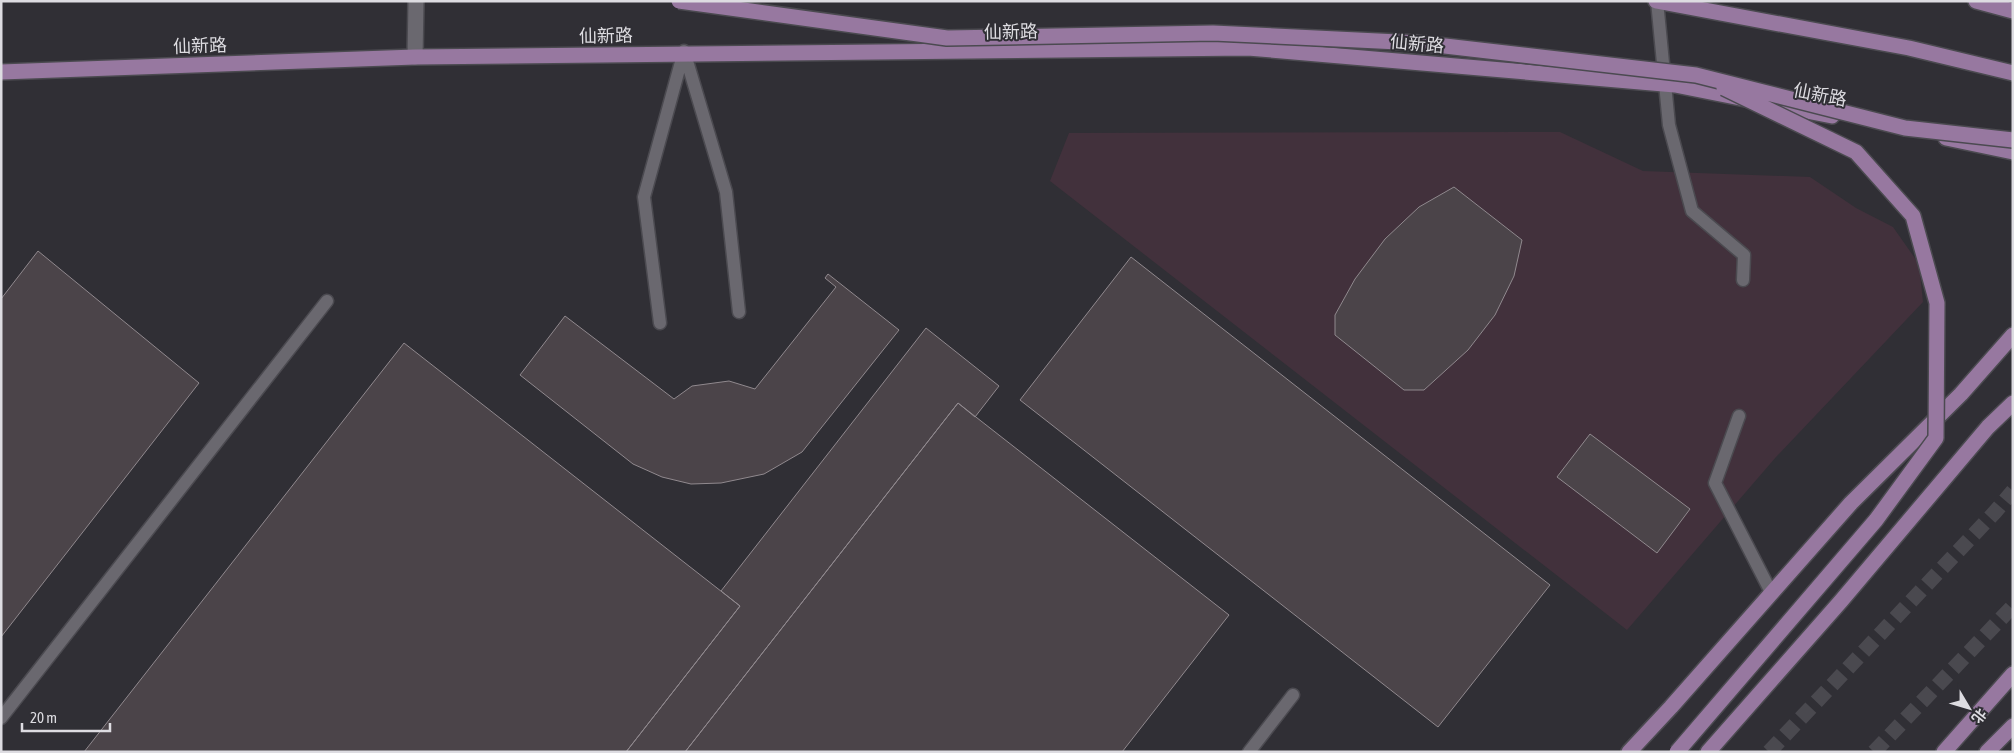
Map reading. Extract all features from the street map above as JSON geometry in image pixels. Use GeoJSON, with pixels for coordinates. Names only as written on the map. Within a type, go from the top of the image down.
{"type":"FeatureCollection","features":[{"type":"Feature","properties":{"kind":"main road"},"geometry":{"type":"LineString","coordinates":[[415,57],[416,1]]}},
{"type":"Feature","properties":{"kind":"main road"},"geometry":{"type":"LineString","coordinates":[[680,1],[947,38],[1213,33],[1419,43],[1696,75],[1905,128],[2013,140]]}},
{"type":"Feature","properties":{"kind":"main road"},"geometry":{"type":"LineString","coordinates":[[1656,1],[1811,32],[1909,48],[2013,73]]}},
{"type":"Feature","properties":{"kind":"main road"},"geometry":{"type":"LineString","coordinates":[[1976,1],[2013,12]]}},
{"type":"Feature","properties":{"kind":"main road","name":"仙新路"},"geometry":{"type":"LineString","coordinates":[[1,72],[415,57],[1248,48],[1675,85],[2013,152]]}},
{"type":"Feature","properties":{"kind":"main road"},"geometry":{"type":"LineString","coordinates":[[1677,752],[1876,520],[1936,438],[1937,303],[1913,216],[1856,152],[1696,75]]}},
{"type":"Feature","properties":{"kind":"main road"},"geometry":{"type":"LineString","coordinates":[[1628,752],[1671,707],[1771,592],[1852,503],[1960,394],[2013,335]]}},
{"type":"Feature","properties":{"kind":"main road"},"geometry":{"type":"LineString","coordinates":[[1708,752],[1988,427],[2013,403]]}},
{"type":"Feature","properties":{"kind":"main road"},"geometry":{"type":"LineString","coordinates":[[1944,752],[2013,674]]}},
{"type":"Feature","properties":{"kind":"main road"},"geometry":{"type":"LineString","coordinates":[[1986,752],[2013,726]]}},
{"type":"Feature","properties":{"kind":"lane"},"geometry":{"type":"LineString","coordinates":[[1656,1],[1669,124],[1692,211],[1744,255],[1743,280]]}},
{"type":"Feature","properties":{"kind":"lane"},"geometry":{"type":"LineString","coordinates":[[660,323],[644,197],[684,52],[726,192],[739,312]]}},
{"type":"Feature","properties":{"kind":"lane"},"geometry":{"type":"LineString","coordinates":[[1,718],[327,301]]}},
{"type":"Feature","properties":{"kind":"lane"},"geometry":{"type":"LineString","coordinates":[[1739,416],[1716,483],[1771,592]]}},
{"type":"Feature","properties":{"kind":"lane"},"geometry":{"type":"LineString","coordinates":[[1249,752],[1293,695]]}},
{"type":"Feature","properties":{"kind":"shaded area"},"geometry":{"type":"Polygon","coordinates":[[[1560,132],[1643,171],[1810,177],[1856,208],[1893,227],[1919,264],[1923,302],[1776,457],[1627,630],[1050,181],[1069,133],[1560,132]]]}},
{"type":"Feature","properties":{"kind":"building"},"geometry":{"type":"Polygon","coordinates":[[[1454,187],[1522,240],[1514,276],[1495,315],[1468,350],[1424,390],[1404,390],[1335,335],[1335,315],[1355,279],[1385,239],[1419,207],[1454,187]]]}},
{"type":"Feature","properties":{"kind":"building"},"geometry":{"type":"Polygon","coordinates":[[[38,251],[199,383],[1,637],[1,299],[38,251]]]}},
{"type":"Feature","properties":{"kind":"building"},"geometry":{"type":"Polygon","coordinates":[[[1131,257],[1550,585],[1438,727],[1020,400],[1131,257]]]}},
{"type":"Feature","properties":{"kind":"building"},"geometry":{"type":"Polygon","coordinates":[[[828,274],[899,330],[802,452],[764,474],[721,483],[691,484],[662,477],[633,464],[520,375],[565,316],[674,399],[692,386],[729,381],[755,389],[836,287],[825,278],[828,274]]]}},
{"type":"Feature","properties":{"kind":"building"},"geometry":{"type":"Polygon","coordinates":[[[926,328],[999,386],[975,417],[958,403],[685,752],[626,752],[740,606],[721,591],[926,328]]]}},
{"type":"Feature","properties":{"kind":"building"},"geometry":{"type":"Polygon","coordinates":[[[404,343],[740,606],[626,752],[84,752],[404,343]]]}},
{"type":"Feature","properties":{"kind":"building"},"geometry":{"type":"Polygon","coordinates":[[[958,403],[1229,615],[1122,752],[685,752],[958,403]]]}},
{"type":"Feature","properties":{"kind":"building"},"geometry":{"type":"Polygon","coordinates":[[[1590,434],[1690,509],[1657,553],[1557,477],[1590,434]]]}},
{"type":"Feature","properties":{"kind":"tunnel"},"geometry":{"type":"LineString","coordinates":[[1769,752],[2013,491]]}},
{"type":"Feature","properties":{"kind":"tunnel"},"geometry":{"type":"LineString","coordinates":[[1874,752],[2013,606]]}}]}
